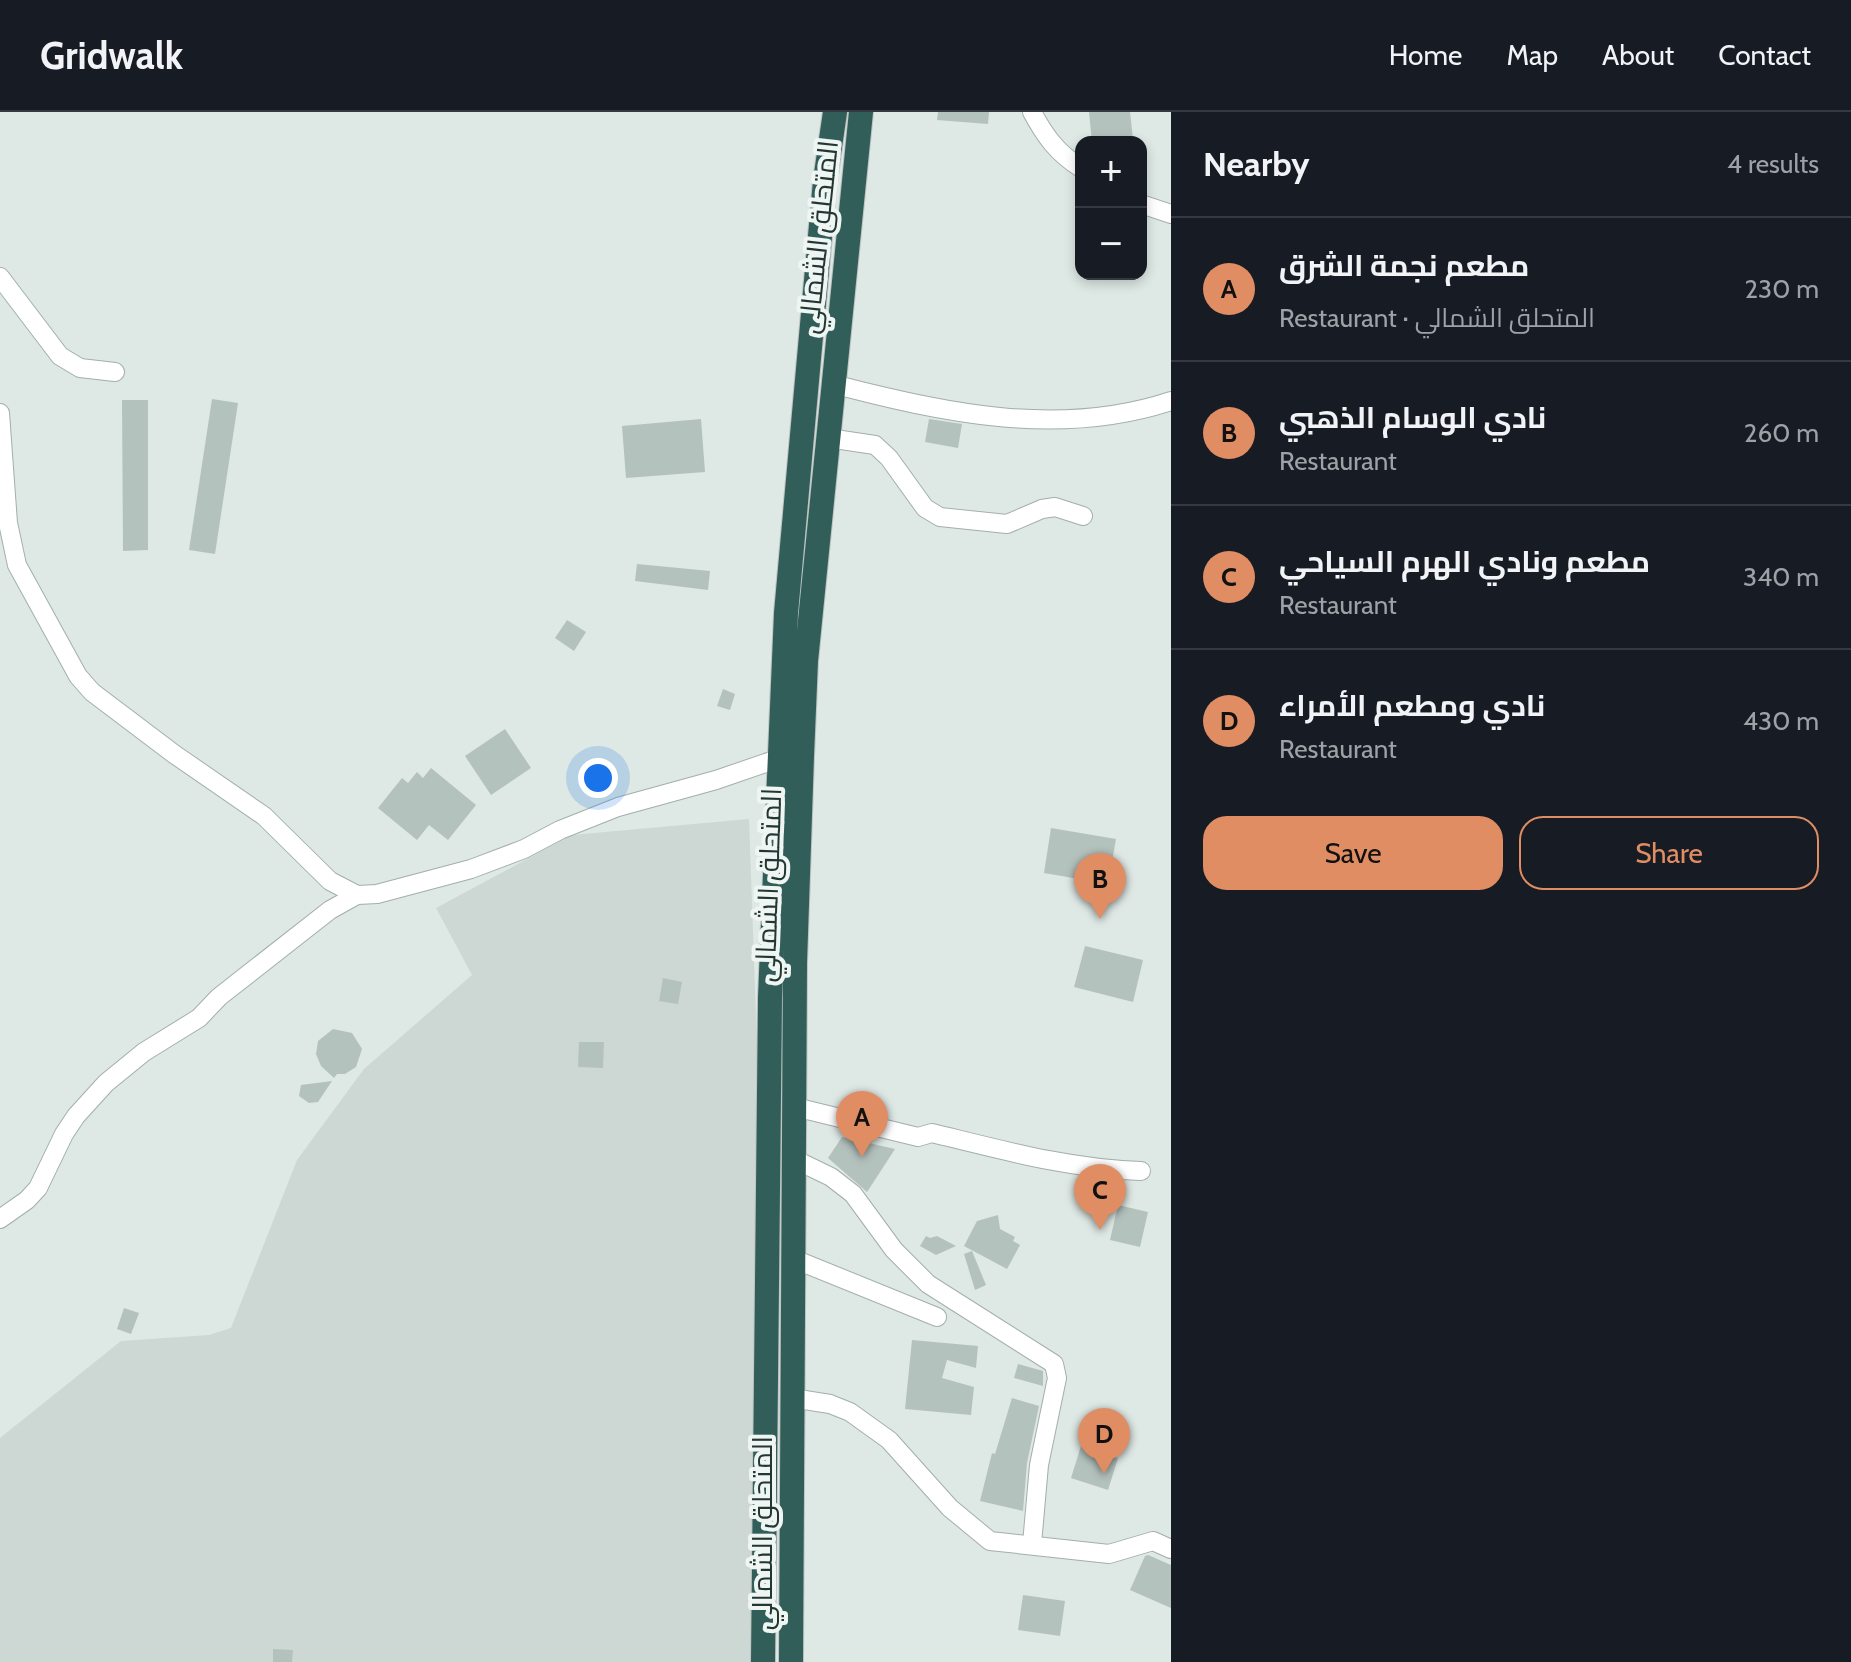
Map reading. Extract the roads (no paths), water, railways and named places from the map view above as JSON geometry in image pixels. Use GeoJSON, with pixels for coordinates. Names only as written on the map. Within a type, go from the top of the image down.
{"type":"FeatureCollection","features":[{"type":"Feature","properties":{"kind":"highway","name":"المتحلق الشمالي"},"geometry":{"type":"LineString","coordinates":[[763,1662],[770,998],[786,613],[825,181],[835,112]]}},
{"type":"Feature","properties":{"kind":"highway","name":"المتحلق الشمالي"},"geometry":{"type":"LineString","coordinates":[[791,1662],[795,963],[804,709],[861,112]]}},
{"type":"Feature","properties":{"kind":"street"},"geometry":{"type":"LineString","coordinates":[[1032,112],[1054,148],[1075,164]]}},
{"type":"Feature","properties":{"kind":"street"},"geometry":{"type":"LineString","coordinates":[[1147,206],[1171,214]]}},
{"type":"Feature","properties":{"kind":"street"},"geometry":{"type":"LineString","coordinates":[[0,277],[60,356],[80,368],[115,372]]}},
{"type":"Feature","properties":{"kind":"street"},"geometry":{"type":"LineString","coordinates":[[833,384],[946,411],[1032,420],[1092,419],[1171,401]]}},
{"type":"Feature","properties":{"kind":"street"},"geometry":{"type":"LineString","coordinates":[[0,413],[8,523],[17,565],[78,676],[92,692],[174,754],[264,816],[323,875],[357,895]]}},
{"type":"Feature","properties":{"kind":"street"},"geometry":{"type":"LineString","coordinates":[[828,438],[875,445],[889,458],[925,508],[940,517],[1007,524],[1042,509],[1055,507],[1083,516]]}},
{"type":"Feature","properties":{"kind":"street"},"geometry":{"type":"LineString","coordinates":[[0,1219],[20,1206],[38,1188],[76,1116],[106,1083],[144,1052],[199,1018],[229,989],[330,910],[357,895],[377,894],[471,869],[618,807],[716,780],[780,758]]}},
{"type":"Feature","properties":{"kind":"street"},"geometry":{"type":"LineString","coordinates":[[795,1107],[918,1137],[932,1133],[1037,1159],[1103,1170],[1141,1171]]}},
{"type":"Feature","properties":{"kind":"street"},"geometry":{"type":"LineString","coordinates":[[794,1159],[831,1177],[853,1194],[894,1250],[928,1284],[1054,1364],[1057,1378],[1039,1465],[1032,1544]]}},
{"type":"Feature","properties":{"kind":"street"},"geometry":{"type":"LineString","coordinates":[[794,1259],[937,1317]]}},
{"type":"Feature","properties":{"kind":"street"},"geometry":{"type":"LineString","coordinates":[[792,1398],[830,1404],[850,1412],[889,1440],[950,1508],[990,1541],[1109,1554],[1153,1541],[1171,1549]]}},
{"type":"Feature","properties":{"kind":"place","name":"نادي الوسام الذهبي"},"geometry":{"type":"Point","coordinates":[1100,919]}},
{"type":"Feature","properties":{"kind":"place","name":"مطعم نجمة الشرق"},"geometry":{"type":"Point","coordinates":[862,1157]}},
{"type":"Feature","properties":{"kind":"place","name":"مطعم ونادي الهرم السياحي"},"geometry":{"type":"Point","coordinates":[1100,1230]}},
{"type":"Feature","properties":{"kind":"place","name":"نادي ومطعم الأمراء"},"geometry":{"type":"Point","coordinates":[1104,1474]}}]}
